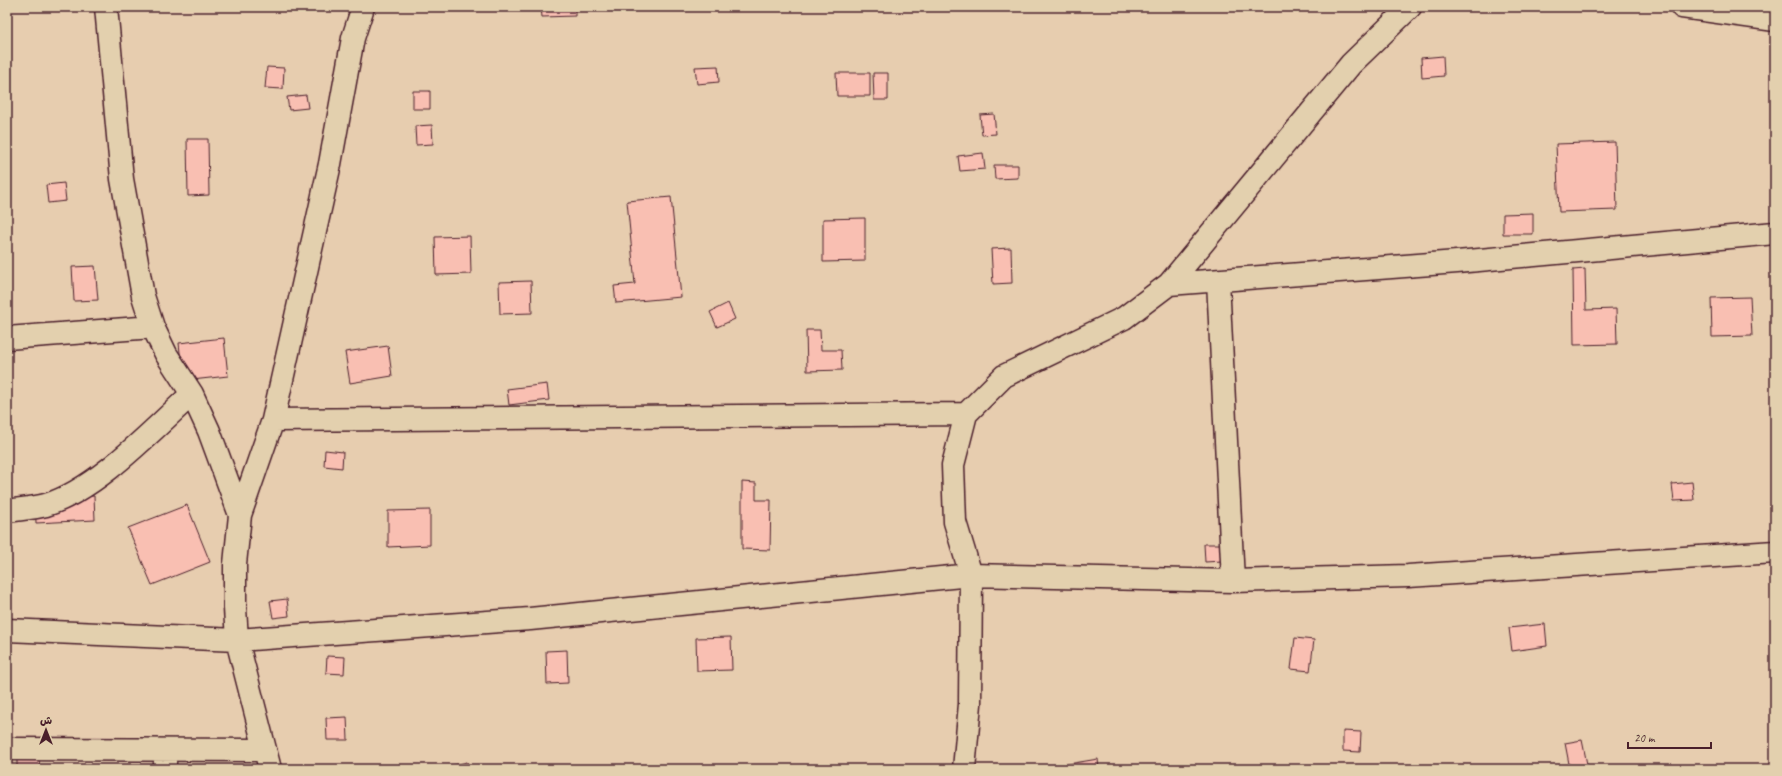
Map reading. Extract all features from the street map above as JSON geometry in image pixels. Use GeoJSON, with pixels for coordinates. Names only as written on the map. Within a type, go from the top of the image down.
{"type":"FeatureCollection","features":[{"type":"Feature","properties":{"kind":"street"},"geometry":{"type":"LineString","coordinates":[[106,7],[122,179],[143,296],[153,327],[166,354],[192,394],[209,431],[240,515]]}},
{"type":"Feature","properties":{"kind":"street"},"geometry":{"type":"LineString","coordinates":[[7,749],[165,759],[267,760],[237,640],[235,564],[240,515],[273,420],[330,164],[353,38],[363,7]]}},
{"type":"Feature","properties":{"kind":"street"},"geometry":{"type":"LineString","coordinates":[[964,769],[970,704],[971,575],[955,522],[953,465],[966,414],[1004,376],[1124,318],[1169,284],[1351,64],[1410,7]]}},
{"type":"Feature","properties":{"kind":"street"},"geometry":{"type":"LineString","coordinates":[[1682,7],[1775,20]]}},
{"type":"Feature","properties":{"kind":"street"},"geometry":{"type":"LineString","coordinates":[[1169,284],[1449,262],[1775,232]]}},
{"type":"Feature","properties":{"kind":"street"},"geometry":{"type":"LineString","coordinates":[[1218,281],[1233,581]]}},
{"type":"Feature","properties":{"kind":"street"},"geometry":{"type":"LineString","coordinates":[[7,338],[153,327]]}},
{"type":"Feature","properties":{"kind":"street"},"geometry":{"type":"LineString","coordinates":[[7,511],[46,505],[78,491],[109,469],[192,394]]}},
{"type":"Feature","properties":{"kind":"street"},"geometry":{"type":"LineString","coordinates":[[273,420],[966,414]]}},
{"type":"Feature","properties":{"kind":"street"},"geometry":{"type":"LineString","coordinates":[[7,630],[237,640],[530,619],[971,575],[1233,581],[1408,576],[1775,552]]}},
{"type":"Feature","properties":{"kind":"building"},"geometry":{"type":"Polygon","coordinates":[[[541,7],[575,7],[575,16],[542,17],[541,7]]]}},
{"type":"Feature","properties":{"kind":"building"},"geometry":{"type":"Polygon","coordinates":[[[1443,56],[1444,76],[1422,78],[1421,58],[1443,56]]]}},
{"type":"Feature","properties":{"kind":"building"},"geometry":{"type":"Polygon","coordinates":[[[718,66],[719,82],[697,84],[695,67],[718,66]]]}},
{"type":"Feature","properties":{"kind":"building"},"geometry":{"type":"Polygon","coordinates":[[[267,67],[284,68],[283,89],[265,88],[267,67]]]}},
{"type":"Feature","properties":{"kind":"building"},"geometry":{"type":"Polygon","coordinates":[[[836,73],[870,73],[870,96],[837,96],[836,73]]]}},
{"type":"Feature","properties":{"kind":"building"},"geometry":{"type":"Polygon","coordinates":[[[873,73],[888,73],[888,100],[874,100],[873,73]]]}},
{"type":"Feature","properties":{"kind":"building"},"geometry":{"type":"Polygon","coordinates":[[[413,91],[430,91],[430,109],[413,109],[413,91]]]}},
{"type":"Feature","properties":{"kind":"building"},"geometry":{"type":"Polygon","coordinates":[[[306,95],[308,108],[289,110],[287,97],[306,95]]]}},
{"type":"Feature","properties":{"kind":"building"},"geometry":{"type":"Polygon","coordinates":[[[994,114],[996,134],[982,135],[980,115],[994,114]]]}},
{"type":"Feature","properties":{"kind":"building"},"geometry":{"type":"Polygon","coordinates":[[[432,125],[433,144],[416,145],[415,126],[432,125]]]}},
{"type":"Feature","properties":{"kind":"building"},"geometry":{"type":"Polygon","coordinates":[[[187,139],[208,139],[209,195],[188,196],[187,139]]]}},
{"type":"Feature","properties":{"kind":"building"},"geometry":{"type":"Polygon","coordinates":[[[1615,142],[1617,210],[1559,212],[1556,144],[1615,142]]]}},
{"type":"Feature","properties":{"kind":"building"},"geometry":{"type":"Polygon","coordinates":[[[983,153],[985,169],[960,171],[958,156],[983,153]]]}},
{"type":"Feature","properties":{"kind":"building"},"geometry":{"type":"Polygon","coordinates":[[[994,165],[1018,165],[1018,178],[995,179],[994,165]]]}},
{"type":"Feature","properties":{"kind":"building"},"geometry":{"type":"Polygon","coordinates":[[[64,183],[66,201],[48,203],[46,185],[64,183]]]}},
{"type":"Feature","properties":{"kind":"building"},"geometry":{"type":"Polygon","coordinates":[[[671,197],[681,297],[616,303],[614,286],[635,284],[627,201],[671,197]]]}},
{"type":"Feature","properties":{"kind":"building"},"geometry":{"type":"Polygon","coordinates":[[[1533,213],[1533,234],[1503,234],[1503,214],[1533,213]]]}},
{"type":"Feature","properties":{"kind":"building"},"geometry":{"type":"Polygon","coordinates":[[[865,218],[865,261],[823,262],[823,219],[865,218]]]}},
{"type":"Feature","properties":{"kind":"building"},"geometry":{"type":"Polygon","coordinates":[[[470,236],[471,274],[436,275],[435,237],[470,236]]]}},
{"type":"Feature","properties":{"kind":"building"},"geometry":{"type":"Polygon","coordinates":[[[1011,248],[1012,283],[993,284],[991,249],[1011,248]]]}},
{"type":"Feature","properties":{"kind":"building"},"geometry":{"type":"Polygon","coordinates":[[[95,266],[98,300],[74,301],[72,267],[95,266]]]}},
{"type":"Feature","properties":{"kind":"building"},"geometry":{"type":"Polygon","coordinates":[[[1585,269],[1586,310],[1616,309],[1617,344],[1574,345],[1573,270],[1585,269]]]}},
{"type":"Feature","properties":{"kind":"building"},"geometry":{"type":"Polygon","coordinates":[[[531,281],[532,313],[500,314],[499,282],[531,281]]]}},
{"type":"Feature","properties":{"kind":"building"},"geometry":{"type":"Polygon","coordinates":[[[1750,297],[1752,336],[1712,337],[1711,298],[1750,297]]]}},
{"type":"Feature","properties":{"kind":"building"},"geometry":{"type":"Polygon","coordinates":[[[728,303],[735,319],[717,327],[710,312],[728,303]]]}},
{"type":"Feature","properties":{"kind":"building"},"geometry":{"type":"Polygon","coordinates":[[[806,330],[820,330],[821,350],[841,350],[842,370],[807,371],[806,330]]]}},
{"type":"Feature","properties":{"kind":"building"},"geometry":{"type":"Polygon","coordinates":[[[224,338],[228,376],[183,381],[179,343],[224,338]]]}},
{"type":"Feature","properties":{"kind":"building"},"geometry":{"type":"Polygon","coordinates":[[[388,346],[392,376],[350,383],[345,352],[388,346]]]}},
{"type":"Feature","properties":{"kind":"building"},"geometry":{"type":"Polygon","coordinates":[[[547,384],[549,400],[509,405],[507,389],[547,384]]]}},
{"type":"Feature","properties":{"kind":"building"},"geometry":{"type":"Polygon","coordinates":[[[325,450],[343,452],[342,468],[324,466],[325,450]]]}},
{"type":"Feature","properties":{"kind":"building"},"geometry":{"type":"Polygon","coordinates":[[[742,482],[756,483],[756,500],[771,500],[770,550],[742,549],[742,482]]]}},
{"type":"Feature","properties":{"kind":"building"},"geometry":{"type":"Polygon","coordinates":[[[1692,482],[1694,500],[1674,501],[1672,484],[1692,482]]]}},
{"type":"Feature","properties":{"kind":"building"},"geometry":{"type":"Polygon","coordinates":[[[94,496],[95,520],[36,523],[35,499],[94,496]]]}},
{"type":"Feature","properties":{"kind":"building"},"geometry":{"type":"Polygon","coordinates":[[[187,505],[210,562],[152,585],[128,528],[187,505]]]}},
{"type":"Feature","properties":{"kind":"building"},"geometry":{"type":"Polygon","coordinates":[[[430,510],[430,545],[388,547],[388,511],[430,510]]]}},
{"type":"Feature","properties":{"kind":"building"},"geometry":{"type":"Polygon","coordinates":[[[1204,544],[1221,544],[1222,561],[1205,562],[1204,544]]]}},
{"type":"Feature","properties":{"kind":"building"},"geometry":{"type":"Polygon","coordinates":[[[287,599],[289,616],[273,618],[270,601],[287,599]]]}},
{"type":"Feature","properties":{"kind":"building"},"geometry":{"type":"Polygon","coordinates":[[[1545,624],[1547,646],[1512,651],[1509,628],[1545,624]]]}},
{"type":"Feature","properties":{"kind":"building"},"geometry":{"type":"Polygon","coordinates":[[[731,637],[732,670],[697,671],[696,638],[731,637]]]}},
{"type":"Feature","properties":{"kind":"building"},"geometry":{"type":"Polygon","coordinates":[[[1295,638],[1314,640],[1310,671],[1291,669],[1295,638]]]}},
{"type":"Feature","properties":{"kind":"building"},"geometry":{"type":"Polygon","coordinates":[[[567,650],[568,683],[547,684],[546,651],[567,650]]]}},
{"type":"Feature","properties":{"kind":"building"},"geometry":{"type":"Polygon","coordinates":[[[327,656],[345,657],[344,674],[326,673],[327,656]]]}},
{"type":"Feature","properties":{"kind":"building"},"geometry":{"type":"Polygon","coordinates":[[[347,717],[348,740],[327,740],[326,718],[347,717]]]}},
{"type":"Feature","properties":{"kind":"building"},"geometry":{"type":"Polygon","coordinates":[[[1343,731],[1361,732],[1360,752],[1343,751],[1343,731]]]}},
{"type":"Feature","properties":{"kind":"building"},"geometry":{"type":"Polygon","coordinates":[[[1582,740],[1588,769],[1570,769],[1565,743],[1582,740]]]}},
{"type":"Feature","properties":{"kind":"building"},"geometry":{"type":"Polygon","coordinates":[[[17,752],[40,752],[39,769],[17,769],[17,752]]]}},
{"type":"Feature","properties":{"kind":"building"},"geometry":{"type":"Polygon","coordinates":[[[1098,759],[1099,769],[1062,769],[1062,765],[1098,759]]]}},
{"type":"Feature","properties":{"kind":"building"},"geometry":{"type":"Polygon","coordinates":[[[467,762],[470,769],[442,768],[467,762]]]}}]}
